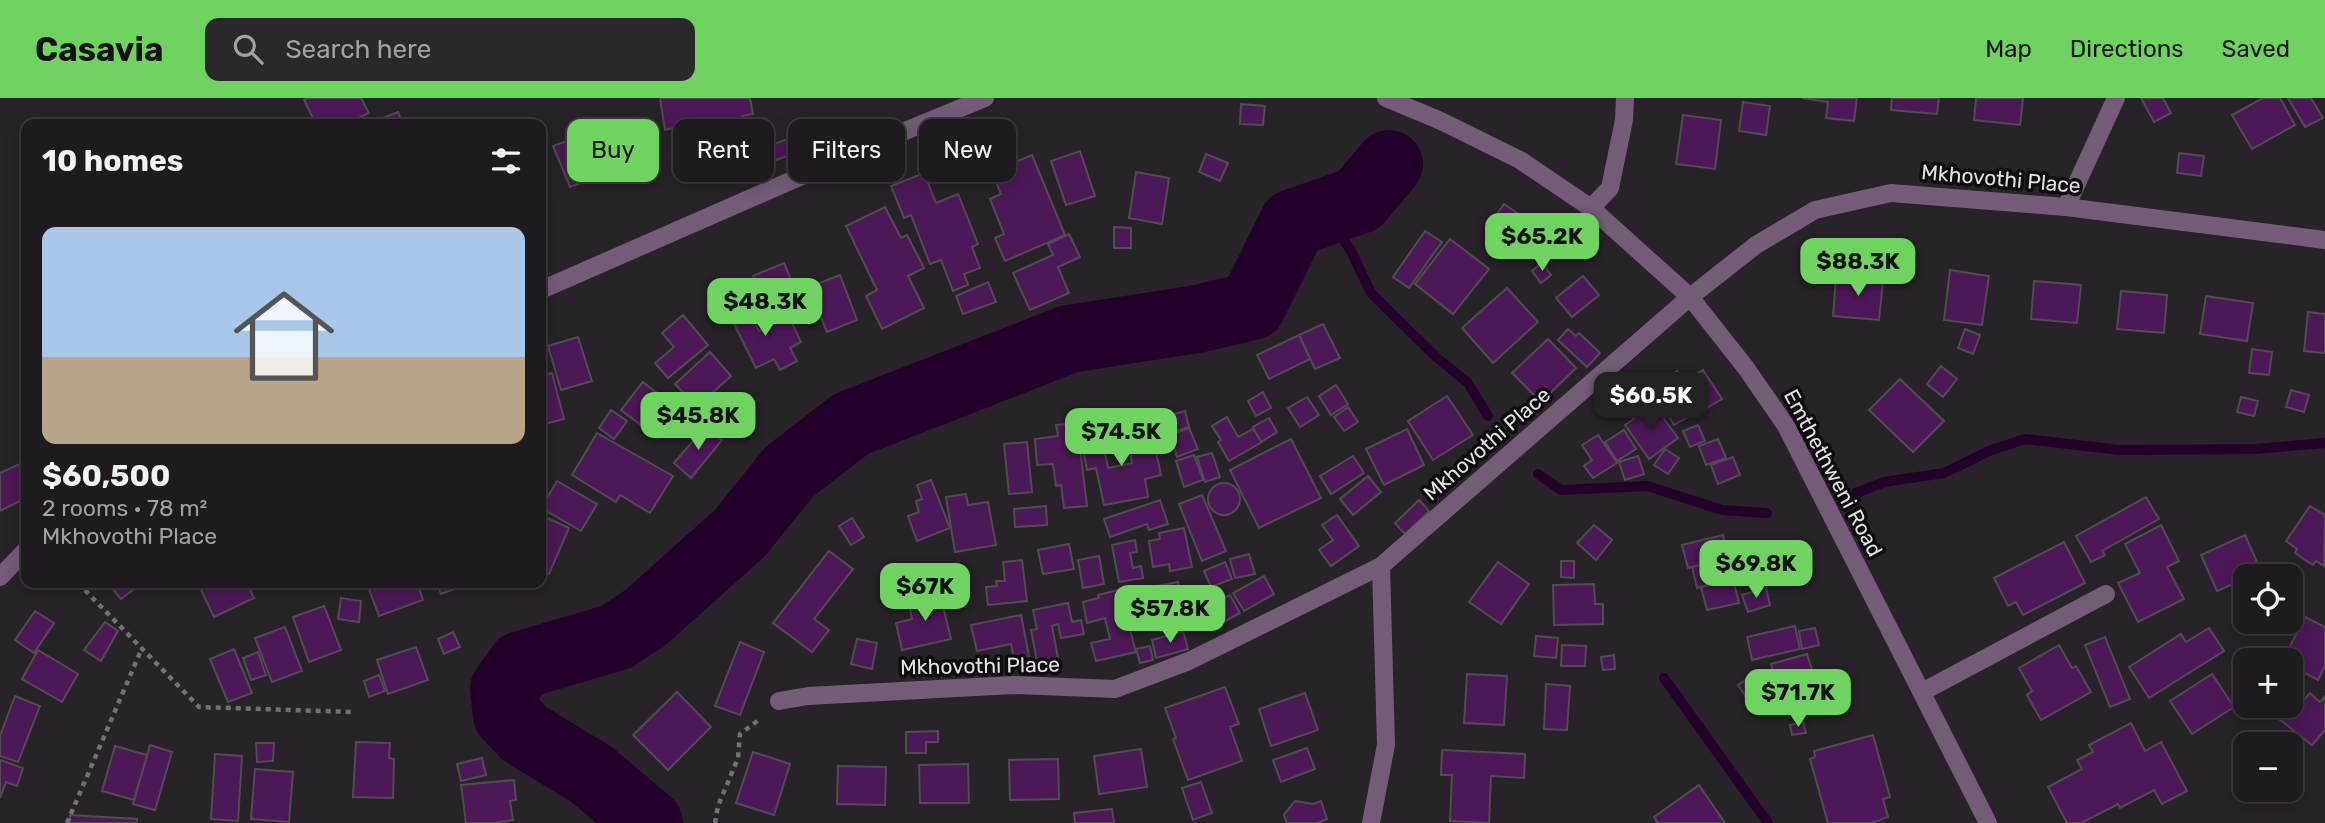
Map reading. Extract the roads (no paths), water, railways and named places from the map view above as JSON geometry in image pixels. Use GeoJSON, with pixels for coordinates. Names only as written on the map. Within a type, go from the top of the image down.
{"type":"FeatureCollection","features":[{"type":"Feature","properties":{"kind":"street"},"geometry":{"type":"LineString","coordinates":[[546,288],[985,98]]}},
{"type":"Feature","properties":{"kind":"street","name":"Emthethweni Road"},"geometry":{"type":"LineString","coordinates":[[1386,98],[1441,121],[1520,160],[1591,208],[1690,298],[1746,368],[1786,426],[1987,823]]}},
{"type":"Feature","properties":{"kind":"street"},"geometry":{"type":"LineString","coordinates":[[1591,208],[1610,188],[1624,120],[1625,98]]}},
{"type":"Feature","properties":{"kind":"street"},"geometry":{"type":"LineString","coordinates":[[2066,207],[2116,98]]}},
{"type":"Feature","properties":{"kind":"street","name":"Mkhovothi Place"},"geometry":{"type":"LineString","coordinates":[[779,701],[808,696],[1013,685],[1115,689],[1189,661],[1381,566],[1690,298],[1756,245],[1815,210],[1891,193],[2066,207],[2325,240]]}},
{"type":"Feature","properties":{"kind":"street"},"geometry":{"type":"LineString","coordinates":[[0,577],[21,556]]}},
{"type":"Feature","properties":{"kind":"street"},"geometry":{"type":"LineString","coordinates":[[1371,823],[1386,745],[1381,566]]}},
{"type":"Feature","properties":{"kind":"street"},"geometry":{"type":"LineString","coordinates":[[1922,692],[2106,594]]}},
{"type":"Feature","properties":{"kind":"waterway"},"geometry":{"type":"LineString","coordinates":[[649,823],[591,774],[525,734],[507,715],[504,689],[521,665],[616,637],[645,618],[740,533],[789,472],[851,424],[1069,339],[1197,319],[1252,306],[1293,223],[1359,200],[1389,164]]}},
{"type":"Feature","properties":{"kind":"waterway"},"geometry":{"type":"LineString","coordinates":[[1329,210],[1371,293],[1435,356],[1468,383],[1488,416]]}},
{"type":"Feature","properties":{"kind":"waterway"},"geometry":{"type":"LineString","coordinates":[[1856,493],[1884,482],[1944,473],[1989,451],[2025,439],[2120,450],[2255,449],[2325,443]]}},
{"type":"Feature","properties":{"kind":"waterway"},"geometry":{"type":"LineString","coordinates":[[1538,474],[1561,490],[1648,486],[1722,510],[1767,513]]}},
{"type":"Feature","properties":{"kind":"waterway"},"geometry":{"type":"LineString","coordinates":[[1664,678],[1768,823]]}}]}
